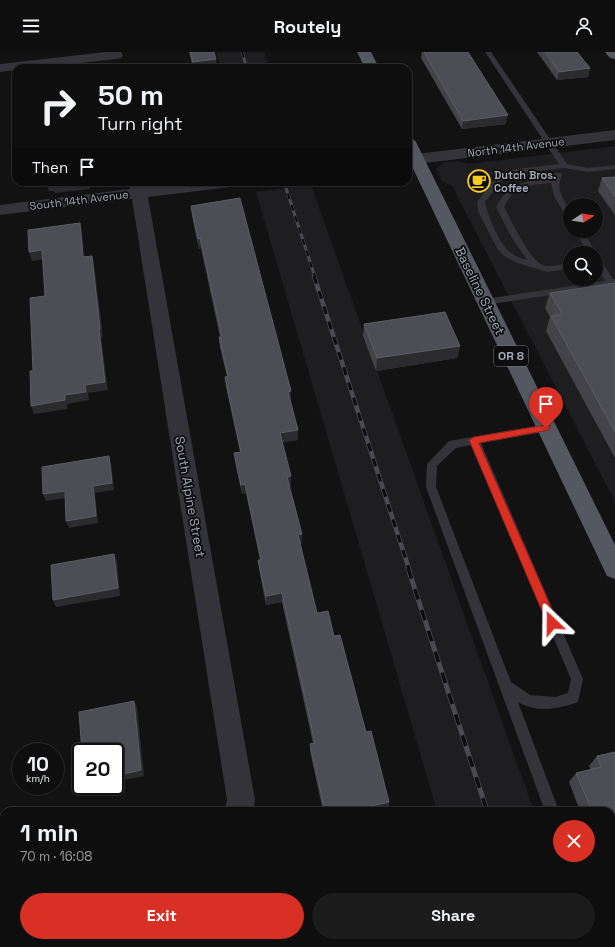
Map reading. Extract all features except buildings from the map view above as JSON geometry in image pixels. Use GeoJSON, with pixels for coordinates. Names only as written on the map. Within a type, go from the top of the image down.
{"type":"FeatureCollection","features":[{"type":"Feature","properties":{"kind":"highway"},"geometry":{"type":"LineString","coordinates":[[364,52],[370,64]]}},
{"type":"Feature","properties":{"kind":"highway"},"geometry":{"type":"LineString","coordinates":[[612,52],[615,55]]}},
{"type":"Feature","properties":{"kind":"highway","name":"Baseline Street"},"geometry":{"type":"LineString","coordinates":[[412,156],[615,569]]}},
{"type":"Feature","properties":{"kind":"street"},"geometry":{"type":"LineString","coordinates":[[47,64],[117,58]]}},
{"type":"Feature","properties":{"kind":"street"},"geometry":{"type":"LineString","coordinates":[[0,68],[12,67]]}},
{"type":"Feature","properties":{"kind":"street","name":"North 14th Avenue"},"geometry":{"type":"LineString","coordinates":[[412,154],[549,143],[615,135]]}},
{"type":"Feature","properties":{"kind":"street","name":"South 14th Avenue"},"geometry":{"type":"LineString","coordinates":[[0,210],[138,188],[169,186]]}},
{"type":"Feature","properties":{"kind":"street","name":"South Alpine Street"},"geometry":{"type":"LineString","coordinates":[[138,188],[241,800],[240,807]]}},
{"type":"Feature","properties":{"kind":"lane"},"geometry":{"type":"LineString","coordinates":[[488,52],[564,166]]}},
{"type":"Feature","properties":{"kind":"lane"},"geometry":{"type":"LineString","coordinates":[[563,205],[555,192],[555,180],[564,166]]}},
{"type":"Feature","properties":{"kind":"lane"},"geometry":{"type":"LineString","coordinates":[[563,267],[547,269],[520,261],[507,254],[501,248],[482,211],[481,202],[500,178],[506,174],[521,170],[564,166],[588,170],[615,167]]}},
{"type":"Feature","properties":{"kind":"lane"},"geometry":{"type":"LineString","coordinates":[[539,266],[531,260],[523,249],[500,207],[504,197],[512,189],[524,184],[555,180]]}},
{"type":"Feature","properties":{"kind":"lane"},"geometry":{"type":"LineString","coordinates":[[485,302],[613,282],[603,269]]}},
{"type":"Feature","properties":{"kind":"lane"},"geometry":{"type":"LineString","coordinates":[[546,428],[453,444],[432,464],[431,486],[551,807]]}},
{"type":"Feature","properties":{"kind":"lane"},"geometry":{"type":"LineString","coordinates":[[474,440],[577,679],[573,698],[555,703],[528,701],[506,686]]}},
{"type":"Feature","properties":{"kind":"shaded area"},"geometry":{"type":"Polygon","coordinates":[[[216,52],[264,52],[268,64],[220,64],[216,52]]]}},
{"type":"Feature","properties":{"kind":"shaded area"},"geometry":{"type":"Polygon","coordinates":[[[615,146],[615,502],[452,186],[442,181],[436,169],[444,162],[458,161],[469,164],[615,146]]]}},
{"type":"Feature","properties":{"kind":"shaded area"},"geometry":{"type":"Polygon","coordinates":[[[311,186],[533,807],[436,807],[256,192],[311,186]]]}},
{"type":"Feature","properties":{"kind":"railway"},"geometry":{"type":"LineString","coordinates":[[242,52],[246,64]]}},
{"type":"Feature","properties":{"kind":"railway"},"geometry":{"type":"LineString","coordinates":[[285,186],[315,277]]}},
{"type":"Feature","properties":{"kind":"railway"},"geometry":{"type":"LineString","coordinates":[[314,276],[409,569]]}},
{"type":"Feature","properties":{"kind":"railway"},"geometry":{"type":"LineString","coordinates":[[408,568],[486,807]]}},
{"type":"Feature","properties":{"kind":"place","name":"Dutch Bros. Coffee"},"geometry":{"type":"Point","coordinates":[479,181]}},
{"type":"Feature","properties":{"kind":"route"},"geometry":{"type":"LineString","coordinates":[[546,428],[474,440],[552,623]]}}]}
